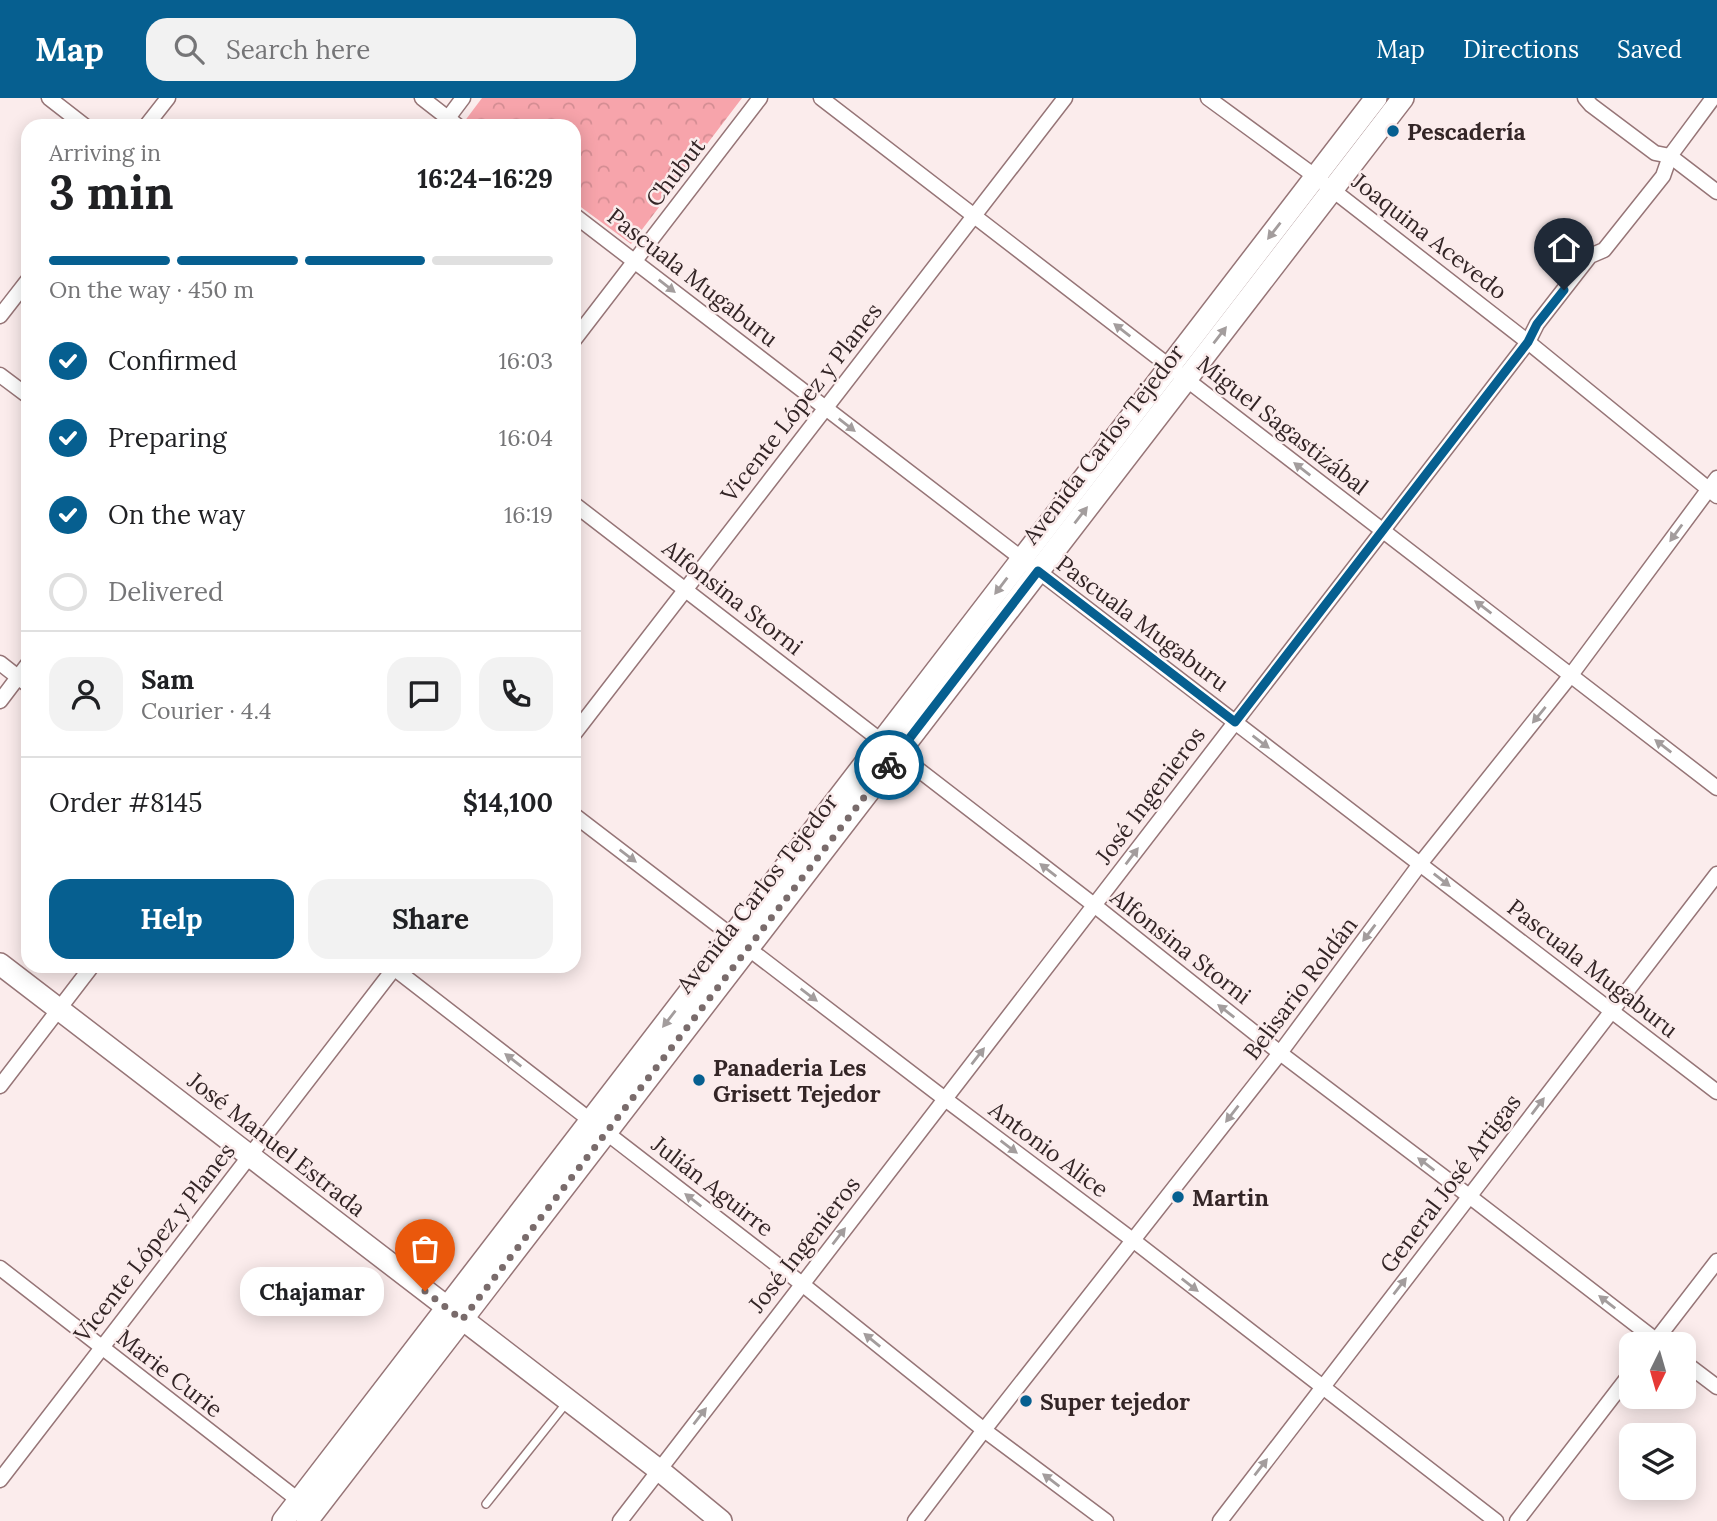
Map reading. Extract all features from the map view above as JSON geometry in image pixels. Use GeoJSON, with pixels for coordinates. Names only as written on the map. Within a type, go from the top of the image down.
{"type":"FeatureCollection","features":[{"type":"Feature","properties":{"kind":"main road","name":"Avenida Carlos Tejedor"},"geometry":{"type":"LineString","coordinates":[[1324,183],[1376,98]]}},
{"type":"Feature","properties":{"kind":"main road","name":"Avenida Carlos Tejedor"},"geometry":{"type":"LineString","coordinates":[[283,1521],[307,1511],[455,1314],[1324,183],[1403,98]]}},
{"type":"Feature","properties":{"kind":"main road","name":"José Manuel Estrada"},"geometry":{"type":"LineString","coordinates":[[0,964],[659,1470],[721,1521]]}},
{"type":"Feature","properties":{"kind":"street"},"geometry":{"type":"LineString","coordinates":[[49,98],[76,119]]}},
{"type":"Feature","properties":{"kind":"street"},"geometry":{"type":"LineString","coordinates":[[152,119],[168,98]]}},
{"type":"Feature","properties":{"kind":"street"},"geometry":{"type":"LineString","coordinates":[[422,98],[445,119]]}},
{"type":"Feature","properties":{"kind":"street"},"geometry":{"type":"LineString","coordinates":[[451,119],[463,98]]}},
{"type":"Feature","properties":{"kind":"street","name":"Chubut"},"geometry":{"type":"LineString","coordinates":[[581,331],[760,98]]}},
{"type":"Feature","properties":{"kind":"street","name":"Miguel Sagastizábal"},"geometry":{"type":"LineString","coordinates":[[821,98],[1717,788]]}},
{"type":"Feature","properties":{"kind":"street","name":"Vicente López y Planes"},"geometry":{"type":"LineString","coordinates":[[581,725],[1065,98]]}},
{"type":"Feature","properties":{"kind":"street","name":"Joaquina Acevedo"},"geometry":{"type":"LineString","coordinates":[[1208,98],[1324,183],[1714,488]]}},
{"type":"Feature","properties":{"kind":"street"},"geometry":{"type":"LineString","coordinates":[[1585,98],[1655,153],[1670,156],[1717,192]]}},
{"type":"Feature","properties":{"kind":"street","name":"José Ingenieros"},"geometry":{"type":"LineString","coordinates":[[620,1521],[1528,342],[1537,324],[1590,256],[1604,250],[1663,176],[1670,156],[1713,98]]}},
{"type":"Feature","properties":{"kind":"street","name":"Pascuala Mugaburu"},"geometry":{"type":"LineString","coordinates":[[581,220],[1717,1092]]}},
{"type":"Feature","properties":{"kind":"street"},"geometry":{"type":"LineString","coordinates":[[0,316],[21,289]]}},
{"type":"Feature","properties":{"kind":"street"},"geometry":{"type":"LineString","coordinates":[[0,375],[21,391]]}},
{"type":"Feature","properties":{"kind":"street","name":"Belisario Roldán"},"geometry":{"type":"LineString","coordinates":[[915,1521],[1280,1053],[1420,864],[1571,675],[1714,488]]}},
{"type":"Feature","properties":{"kind":"street","name":"Alfonsina Storni"},"geometry":{"type":"LineString","coordinates":[[581,509],[1643,1332]]}},
{"type":"Feature","properties":{"kind":"street"},"geometry":{"type":"LineString","coordinates":[[0,663],[21,679]]}},
{"type":"Feature","properties":{"kind":"street"},"geometry":{"type":"LineString","coordinates":[[0,701],[21,683]]}},
{"type":"Feature","properties":{"kind":"street","name":"Antonio Alice"},"geometry":{"type":"LineString","coordinates":[[581,820],[1134,1241],[1496,1521]]}},
{"type":"Feature","properties":{"kind":"street","name":"General José Artigas"},"geometry":{"type":"LineString","coordinates":[[1220,1521],[1717,874]]}},
{"type":"Feature","properties":{"kind":"street"},"geometry":{"type":"LineString","coordinates":[[0,1086],[87,973]]}},
{"type":"Feature","properties":{"kind":"street","name":"Vicente López y Planes"},"geometry":{"type":"LineString","coordinates":[[0,1480],[389,973]]}},
{"type":"Feature","properties":{"kind":"street","name":"Julián Aguirre"},"geometry":{"type":"LineString","coordinates":[[402,973],[802,1284],[984,1430],[1106,1521]]}},
{"type":"Feature","properties":{"kind":"street"},"geometry":{"type":"LineString","coordinates":[[1665,1332],[1717,1261]]}},
{"type":"Feature","properties":{"kind":"street","name":"Marie Curie"},"geometry":{"type":"LineString","coordinates":[[0,1268],[307,1511]]}},
{"type":"Feature","properties":{"kind":"street"},"geometry":{"type":"LineString","coordinates":[[1696,1371],[1717,1387]]}},
{"type":"Feature","properties":{"kind":"street"},"geometry":{"type":"LineString","coordinates":[[1517,1521],[1619,1389]]}},
{"type":"Feature","properties":{"kind":"lane"},"geometry":{"type":"LineString","coordinates":[[486,1504],[568,1401]]}},
{"type":"Feature","properties":{"kind":"green space"},"geometry":{"type":"Polygon","coordinates":[[[482,98],[742,98],[631,244],[581,207],[581,119],[466,119],[482,98]]]}},
{"type":"Feature","properties":{"kind":"way so far"},"geometry":{"type":"LineString","coordinates":[[425,1291],[462,1320],[889,765]]}},
{"type":"Feature","properties":{"kind":"place","name":"Pescadería"},"geometry":{"type":"Point","coordinates":[1393,131]}},
{"type":"Feature","properties":{"kind":"place","name":"Panaderia Les Grisett Tejedor"},"geometry":{"type":"Point","coordinates":[699,1080]}},
{"type":"Feature","properties":{"kind":"place","name":"Martin"},"geometry":{"type":"Point","coordinates":[1178,1197]}},
{"type":"Feature","properties":{"kind":"place","name":"Chajamar"},"geometry":{"type":"Point","coordinates":[425,1291]}},
{"type":"Feature","properties":{"kind":"place","name":"Super tejedor"},"geometry":{"type":"Point","coordinates":[1026,1401]}},
{"type":"Feature","properties":{"kind":"route"},"geometry":{"type":"LineString","coordinates":[[889,765],[1038,571],[1235,722],[1528,342],[1537,324],[1564,290]]}}]}
